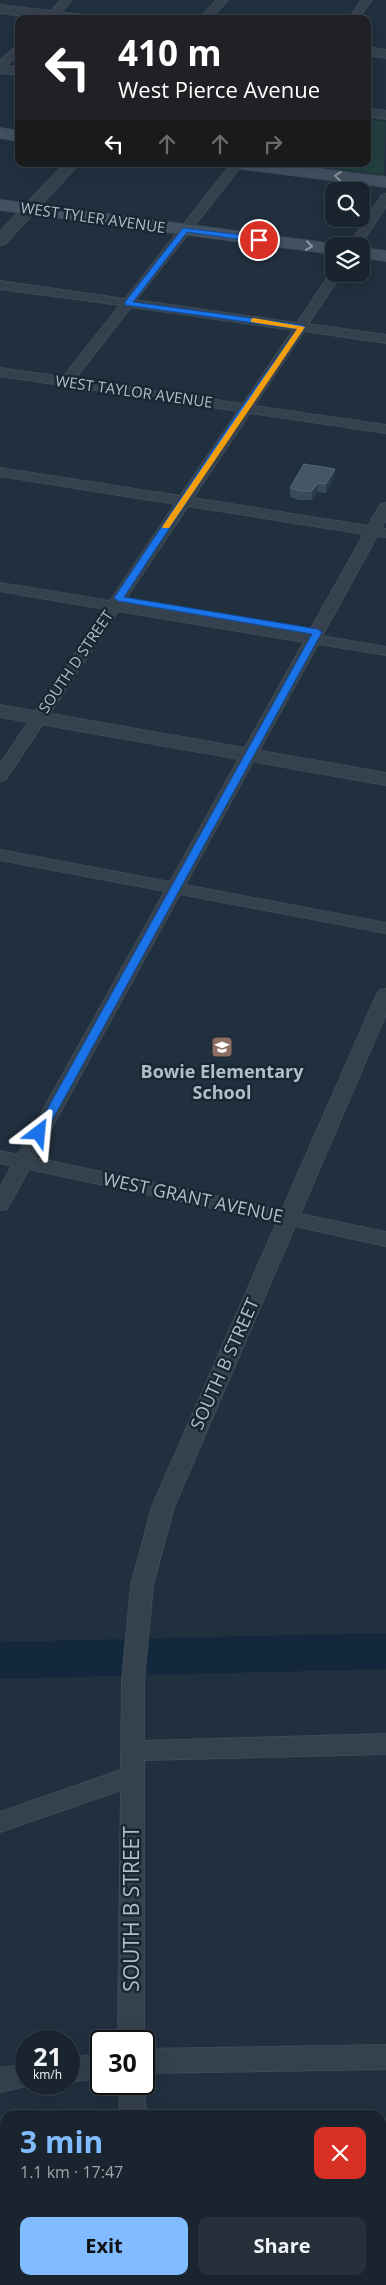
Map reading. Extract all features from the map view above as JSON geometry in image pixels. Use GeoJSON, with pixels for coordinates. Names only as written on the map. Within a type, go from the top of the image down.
{"type":"FeatureCollection","features":[{"type":"Feature","properties":{"kind":"main road"},"geometry":{"type":"LineString","coordinates":[[0,133],[15,135]]}},
{"type":"Feature","properties":{"kind":"main road"},"geometry":{"type":"LineString","coordinates":[[266,167],[386,182]]}},
{"type":"Feature","properties":{"kind":"main road","name":"WEST TYLER AVENUE"},"geometry":{"type":"LineString","coordinates":[[0,205],[325,248]]}},
{"type":"Feature","properties":{"kind":"main road"},"geometry":{"type":"LineString","coordinates":[[370,254],[386,256]]}},
{"type":"Feature","properties":{"kind":"street"},"geometry":{"type":"LineString","coordinates":[[52,15],[67,0]]}},
{"type":"Feature","properties":{"kind":"street"},"geometry":{"type":"LineString","coordinates":[[208,15],[223,0]]}},
{"type":"Feature","properties":{"kind":"street"},"geometry":{"type":"LineString","coordinates":[[356,15],[367,0]]}},
{"type":"Feature","properties":{"kind":"street"},"geometry":{"type":"LineString","coordinates":[[0,9],[38,15]]}},
{"type":"Feature","properties":{"kind":"street"},"geometry":{"type":"LineString","coordinates":[[0,67],[15,51]]}},
{"type":"Feature","properties":{"kind":"street"},"geometry":{"type":"LineString","coordinates":[[371,52],[386,54]]}},
{"type":"Feature","properties":{"kind":"street"},"geometry":{"type":"LineString","coordinates":[[0,67],[15,70]]}},
{"type":"Feature","properties":{"kind":"street"},"geometry":{"type":"LineString","coordinates":[[371,113],[386,115]]}},
{"type":"Feature","properties":{"kind":"street"},"geometry":{"type":"LineString","coordinates":[[0,241],[69,167]]}},
{"type":"Feature","properties":{"kind":"street"},"geometry":{"type":"LineString","coordinates":[[66,382],[235,167]]}},
{"type":"Feature","properties":{"kind":"street"},"geometry":{"type":"LineString","coordinates":[[360,237],[386,197]]}},
{"type":"Feature","properties":{"kind":"street","name":"SOUTH D STREET"},"geometry":{"type":"LineString","coordinates":[[0,776],[331,282]]}},
{"type":"Feature","properties":{"kind":"street"},"geometry":{"type":"LineString","coordinates":[[0,285],[386,339]]}},
{"type":"Feature","properties":{"kind":"street","name":"WEST TAYLOR AVENUE"},"geometry":{"type":"LineString","coordinates":[[0,372],[386,429]]}},
{"type":"Feature","properties":{"kind":"street"},"geometry":{"type":"LineString","coordinates":[[0,472],[379,532]]}},
{"type":"Feature","properties":{"kind":"street"},"geometry":{"type":"LineString","coordinates":[[0,1204],[315,635],[379,532],[386,507]]}},
{"type":"Feature","properties":{"kind":"street"},"geometry":{"type":"LineString","coordinates":[[0,580],[116,602],[315,635],[386,643]]}},
{"type":"Feature","properties":{"kind":"street"},"geometry":{"type":"LineString","coordinates":[[0,587],[116,602]]}},
{"type":"Feature","properties":{"kind":"street"},"geometry":{"type":"LineString","coordinates":[[315,635],[386,651]]}},
{"type":"Feature","properties":{"kind":"street"},"geometry":{"type":"LineString","coordinates":[[0,711],[386,779]]}},
{"type":"Feature","properties":{"kind":"street"},"geometry":{"type":"LineString","coordinates":[[0,855],[386,928]]}},
{"type":"Feature","properties":{"kind":"street","name":"SOUTH B STREET"},"geometry":{"type":"LineString","coordinates":[[132,2030],[133,1681],[142,1585],[163,1507],[386,994]]}},
{"type":"Feature","properties":{"kind":"street","name":"WEST GRANT AVENUE"},"geometry":{"type":"LineString","coordinates":[[0,1157],[386,1239]]}},
{"type":"Feature","properties":{"kind":"street"},"geometry":{"type":"LineString","coordinates":[[132,1751],[386,1744]]}},
{"type":"Feature","properties":{"kind":"street"},"geometry":{"type":"LineString","coordinates":[[0,1822],[132,1776]]}},
{"type":"Feature","properties":{"kind":"street"},"geometry":{"type":"LineString","coordinates":[[155,2061],[386,2057]]}},
{"type":"Feature","properties":{"kind":"street"},"geometry":{"type":"LineString","coordinates":[[0,2080],[15,2078]]}},
{"type":"Feature","properties":{"kind":"street"},"geometry":{"type":"LineString","coordinates":[[132,2095],[133,2110]]}},
{"type":"Feature","properties":{"kind":"green space"},"geometry":{"type":"Polygon","coordinates":[[[371,120],[386,122],[384,175],[319,167],[371,167],[371,120]]]}},
{"type":"Feature","properties":{"kind":"water"},"geometry":{"type":"Polygon","coordinates":[[[386,1633],[386,1669],[0,1679],[0,1642],[386,1633]]]}},
{"type":"Feature","properties":{"kind":"building"},"geometry":{"type":"Polygon","coordinates":[[[304,464],[335,469],[326,484],[318,483],[312,491],[300,491],[290,488],[304,464]]]}},
{"type":"Feature","properties":{"kind":"slow traffic"},"geometry":{"type":"LineString","coordinates":[[166,527],[245,408],[302,327],[254,321]]}},
{"type":"Feature","properties":{"kind":"place","name":"Bowie Elementary School"},"geometry":{"type":"Point","coordinates":[222,1047]}},
{"type":"Feature","properties":{"kind":"route"},"geometry":{"type":"LineString","coordinates":[[39,1133],[238,771],[317,632],[118,598],[245,408],[302,327],[128,303],[185,230],[259,240]]}}]}
